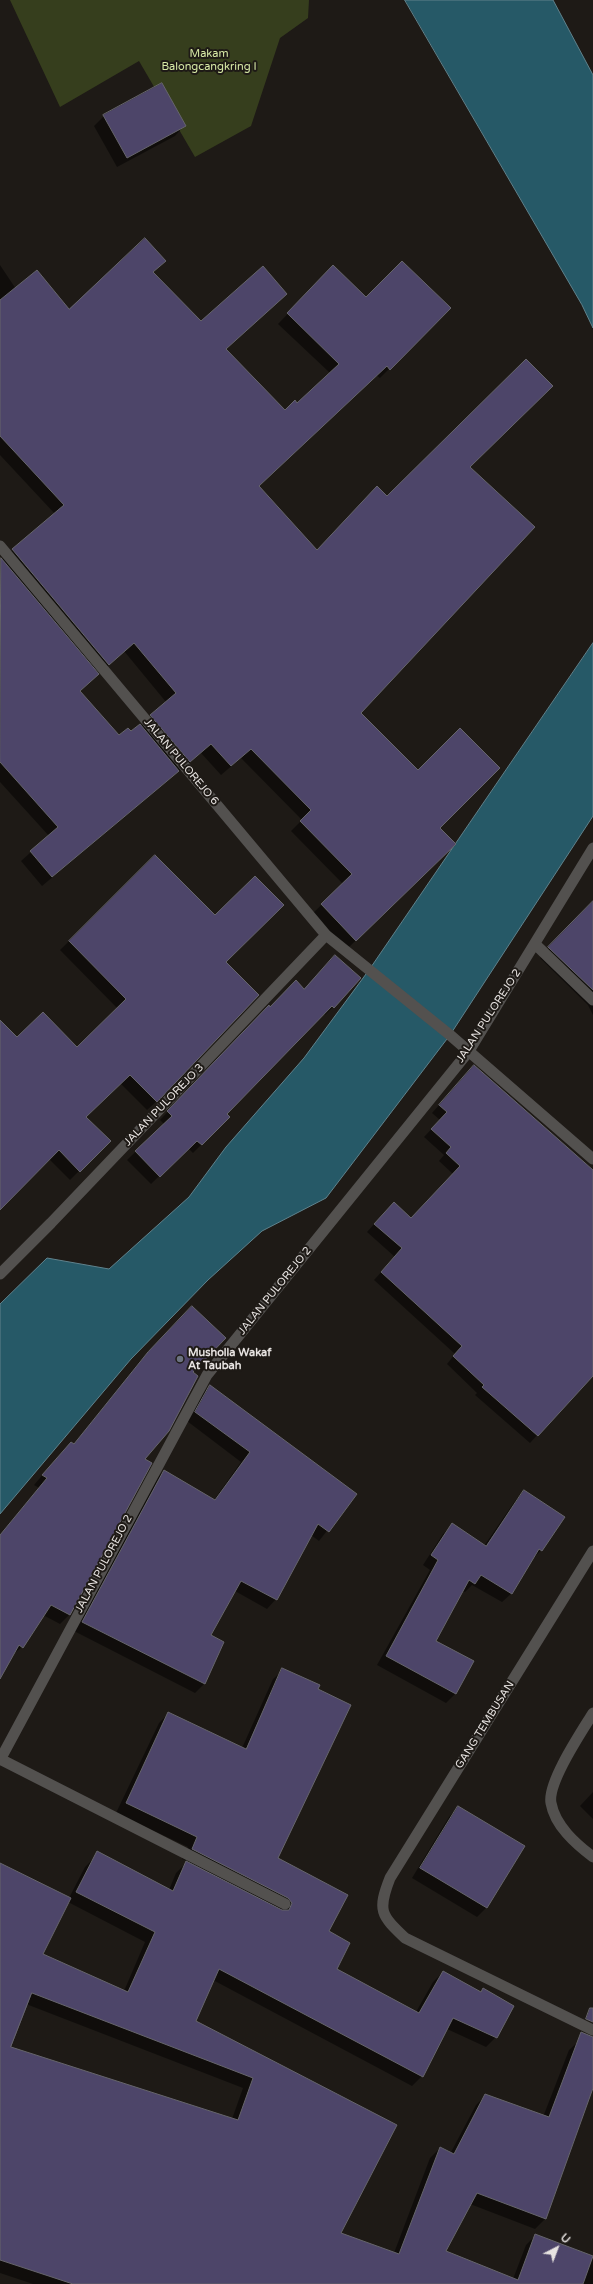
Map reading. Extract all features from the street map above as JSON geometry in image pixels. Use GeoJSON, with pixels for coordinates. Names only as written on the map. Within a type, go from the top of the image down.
{"type":"FeatureCollection","features":[{"type":"Feature","properties":{"kind":"street","name":"JALAN PULOREJO 6"},"geometry":{"type":"LineString","coordinates":[[0,546],[326,935],[450,1035],[593,1159]]}},
{"type":"Feature","properties":{"kind":"street","name":"JALAN PULOREJO 2"},"geometry":{"type":"LineString","coordinates":[[0,1759],[207,1375],[469,1051],[593,848]]}},
{"type":"Feature","properties":{"kind":"street","name":"JALAN PULOREJO 3"},"geometry":{"type":"LineString","coordinates":[[0,1274],[51,1223],[326,935]]}},
{"type":"Feature","properties":{"kind":"street"},"geometry":{"type":"LineString","coordinates":[[535,944],[593,1000]]}},
{"type":"Feature","properties":{"kind":"street","name":"GANG TEMBUSAN"},"geometry":{"type":"LineString","coordinates":[[593,1551],[390,1878],[381,1900],[387,1921],[405,1938],[593,2030]]}},
{"type":"Feature","properties":{"kind":"street"},"geometry":{"type":"LineString","coordinates":[[593,1713],[554,1781],[550,1802],[560,1824],[577,1845],[593,1857]]}},
{"type":"Feature","properties":{"kind":"street"},"geometry":{"type":"LineString","coordinates":[[0,1759],[285,1904]]}},
{"type":"Feature","properties":{"kind":"green space","name":"Makam Balongcangkring I"},"geometry":{"type":"Polygon","coordinates":[[[10,0],[309,0],[308,18],[280,38],[251,126],[195,157],[139,61],[60,107],[10,0]]]}},
{"type":"Feature","properties":{"kind":"water"},"geometry":{"type":"Polygon","coordinates":[[[405,0],[553,0],[593,75],[593,328],[582,305],[405,0]]]}},
{"type":"Feature","properties":{"kind":"water"},"geometry":{"type":"Polygon","coordinates":[[[593,643],[593,816],[450,1035],[326,1198],[262,1231],[208,1280],[131,1359],[0,1514],[0,1304],[47,1258],[109,1269],[189,1197],[226,1147],[304,1058],[369,970],[593,643]]]}},
{"type":"Feature","properties":{"kind":"building"},"geometry":{"type":"Polygon","coordinates":[[[162,83],[186,126],[127,158],[103,115],[162,83]]]}},
{"type":"Feature","properties":{"kind":"building"},"geometry":{"type":"Polygon","coordinates":[[[145,238],[166,261],[153,272],[201,321],[263,266],[287,294],[226,349],[285,410],[295,400],[297,403],[339,364],[287,313],[333,265],[366,297],[402,261],[451,308],[390,370],[387,366],[259,486],[317,550],[377,486],[387,496],[526,359],[553,386],[470,467],[535,527],[361,713],[418,770],[460,728],[500,768],[440,828],[456,844],[356,941],[321,904],[352,874],[300,821],[311,810],[251,749],[231,766],[211,744],[190,762],[150,715],[176,693],[134,643],[109,665],[12,549],[64,505],[0,436],[0,300],[37,270],[69,309],[145,238]]]}},
{"type":"Feature","properties":{"kind":"building"},"geometry":{"type":"Polygon","coordinates":[[[1,558],[99,674],[80,691],[119,735],[128,728],[131,731],[140,724],[179,771],[52,877],[30,851],[58,827],[0,762],[1,558]]]}},
{"type":"Feature","properties":{"kind":"building"},"geometry":{"type":"Polygon","coordinates":[[[155,855],[215,915],[255,876],[284,905],[226,962],[259,995],[157,1102],[130,1075],[86,1117],[111,1141],[80,1172],[59,1150],[0,1210],[0,1020],[17,1037],[43,1012],[77,1047],[126,999],[69,941],[155,855]]]}},
{"type":"Feature","properties":{"kind":"building"},"geometry":{"type":"Polygon","coordinates":[[[593,901],[593,990],[548,947],[593,901]]]}},
{"type":"Feature","properties":{"kind":"building"},"geometry":{"type":"Polygon","coordinates":[[[335,955],[361,978],[334,1008],[332,1006],[227,1114],[230,1117],[202,1145],[197,1141],[160,1177],[135,1151],[172,1116],[167,1111],[269,1005],[270,1007],[296,980],[304,989],[335,955]]]}},
{"type":"Feature","properties":{"kind":"building"},"geometry":{"type":"Polygon","coordinates":[[[474,1065],[593,1170],[593,1376],[538,1436],[482,1387],[484,1385],[453,1356],[462,1346],[381,1272],[402,1248],[374,1224],[394,1202],[411,1218],[460,1166],[446,1153],[451,1147],[431,1129],[447,1112],[439,1105],[474,1065]]]}},
{"type":"Feature","properties":{"kind":"building"},"geometry":{"type":"Polygon","coordinates":[[[192,1306],[226,1338],[193,1372],[198,1376],[169,1431],[145,1459],[152,1463],[70,1615],[51,1605],[23,1648],[19,1645],[0,1679],[0,1535],[47,1478],[42,1475],[71,1442],[74,1444],[148,1352],[192,1306]]]}},
{"type":"Feature","properties":{"kind":"building"},"geometry":{"type":"Polygon","coordinates":[[[210,1385],[357,1494],[329,1532],[318,1524],[277,1600],[241,1581],[211,1635],[224,1642],[205,1684],[82,1622],[164,1470],[215,1500],[250,1452],[195,1412],[210,1385]]]}},
{"type":"Feature","properties":{"kind":"building"},"geometry":{"type":"Polygon","coordinates":[[[524,1490],[565,1517],[542,1551],[539,1549],[512,1594],[481,1575],[475,1584],[469,1580],[436,1641],[474,1661],[456,1694],[386,1656],[438,1560],[431,1555],[452,1523],[486,1546],[524,1490]]]}},
{"type":"Feature","properties":{"kind":"building"},"geometry":{"type":"Polygon","coordinates":[[[282,1668],[320,1685],[318,1689],[351,1705],[278,1858],[348,1895],[329,1931],[350,1943],[337,1969],[419,2013],[443,1971],[481,1992],[483,1988],[514,2006],[497,2038],[453,2018],[423,2077],[219,1969],[196,2021],[397,2125],[341,2233],[399,2254],[440,2147],[454,2154],[485,2094],[549,2117],[581,2032],[593,2037],[593,2088],[546,2219],[477,2193],[446,2251],[518,2280],[535,2234],[593,2256],[583,2284],[73,2284],[0,2260],[0,1863],[71,1898],[43,1954],[128,1992],[155,1932],[76,1892],[97,1851],[173,1891],[186,1861],[282,1910],[289,1910],[292,1903],[288,1898],[192,1849],[197,1837],[126,1803],[168,1712],[246,1749],[282,1668]],[[32,1993],[11,2047],[238,2120],[253,2078],[32,1993]]]}},
{"type":"Feature","properties":{"kind":"building"},"geometry":{"type":"Polygon","coordinates":[[[458,1806],[525,1846],[487,1908],[420,1868],[458,1806]]]}},
{"type":"Feature","properties":{"kind":"building"},"geometry":{"type":"Polygon","coordinates":[[[590,2008],[593,2008],[593,2022],[586,2019],[590,2008]]]}},
{"type":"Feature","properties":{"kind":"place","name":"Musholla Wakaf At Taubah"},"geometry":{"type":"Point","coordinates":[180,1359]}}]}
